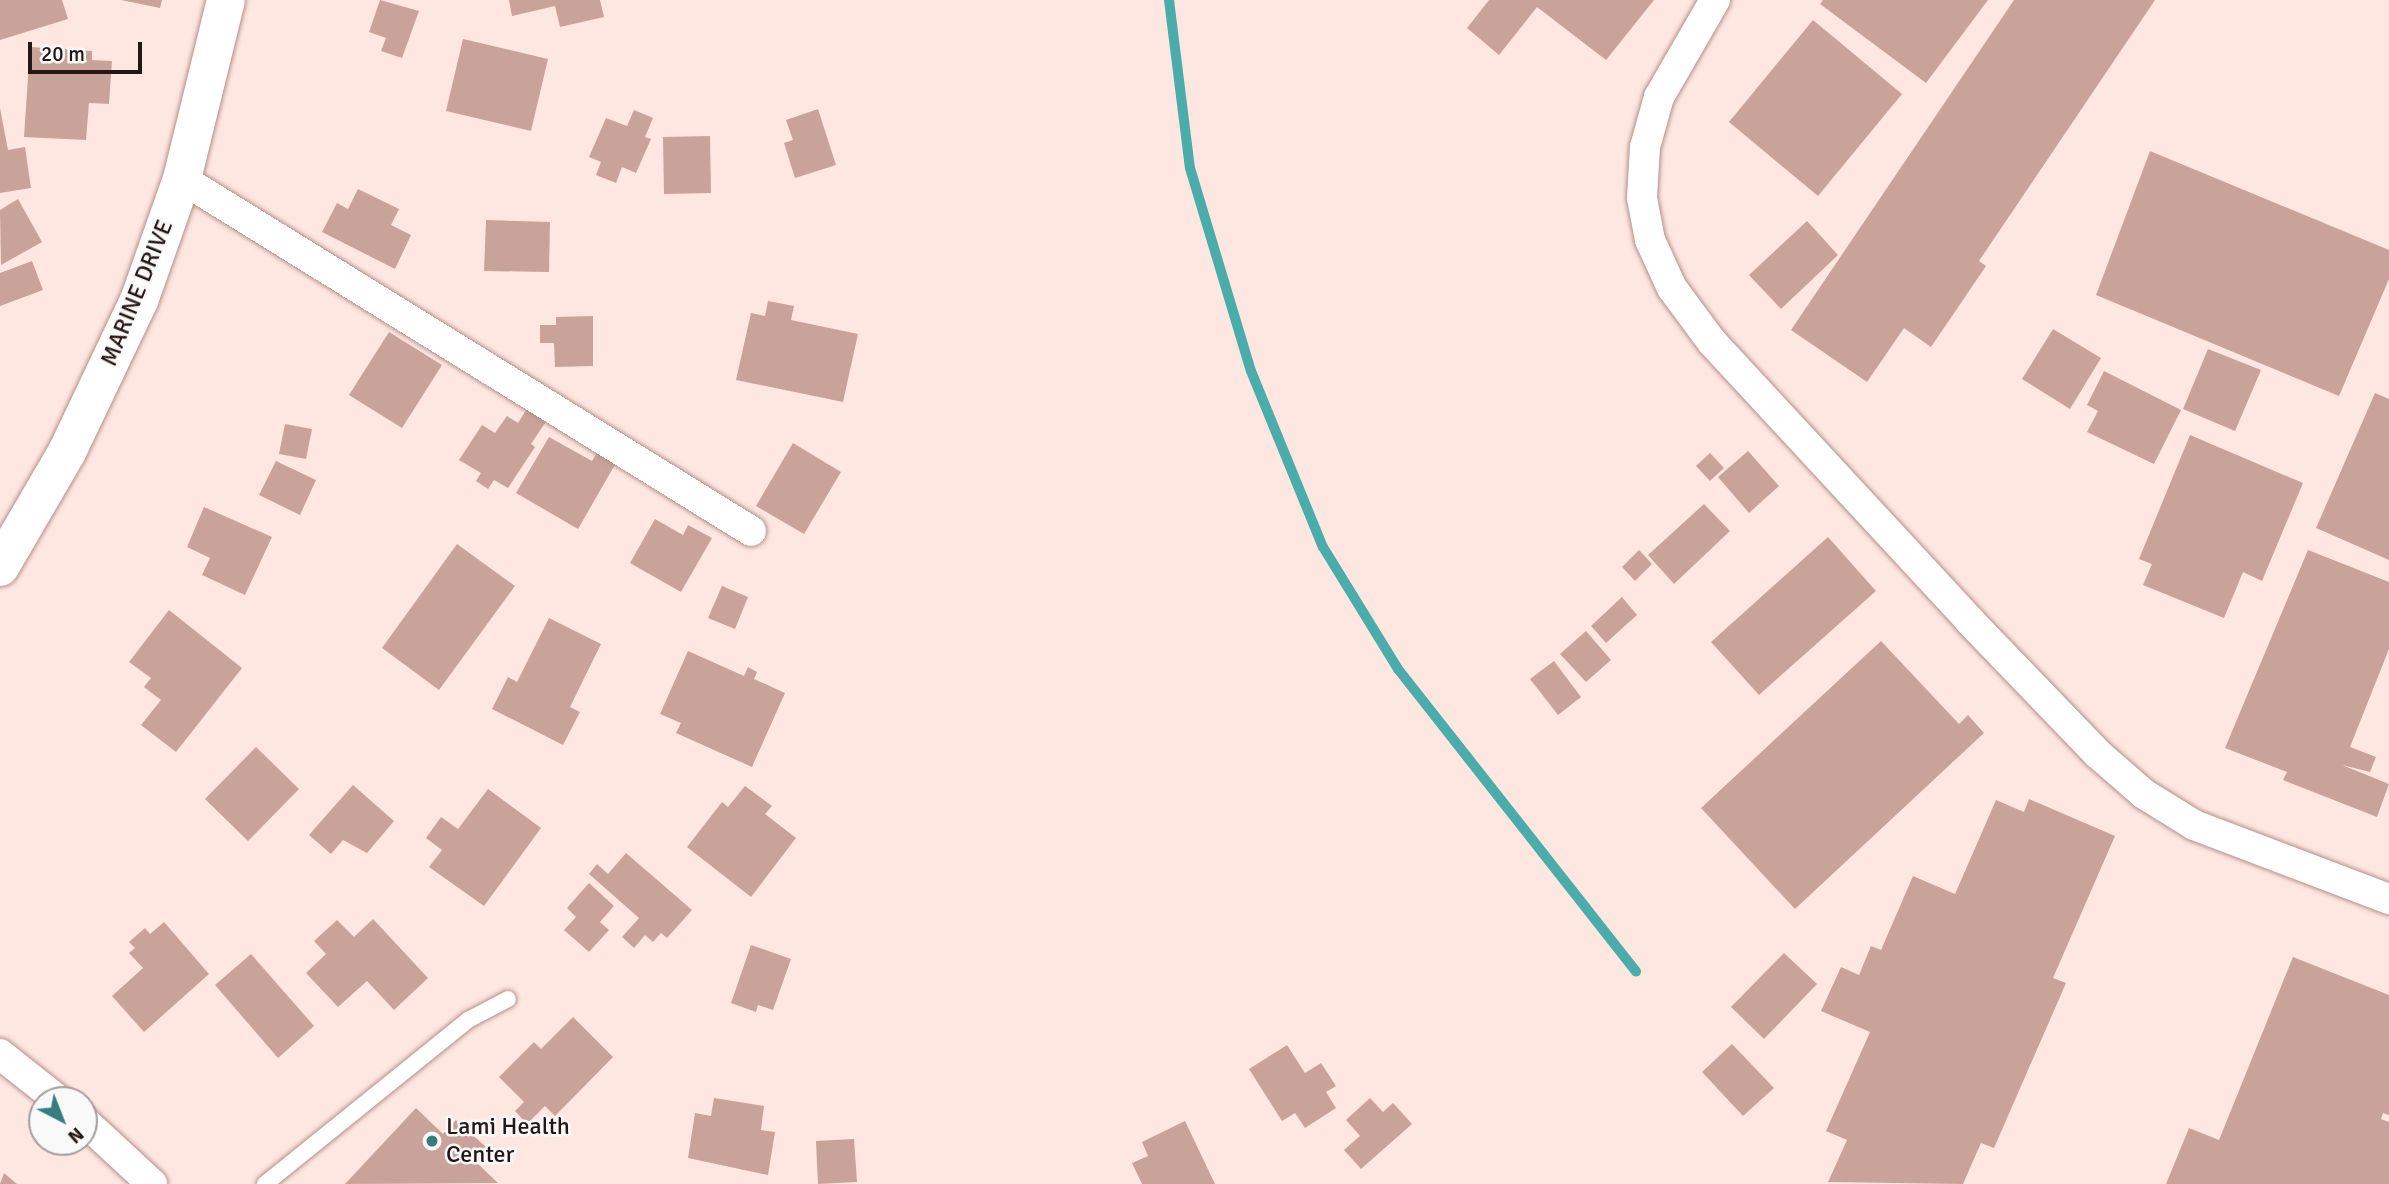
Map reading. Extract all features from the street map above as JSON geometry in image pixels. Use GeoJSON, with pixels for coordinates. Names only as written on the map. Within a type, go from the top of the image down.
{"type":"FeatureCollection","features":[{"type":"Feature","properties":{"kind":"highway","name":"MARINE DRIVE"},"geometry":{"type":"LineString","coordinates":[[0,567],[67,452],[140,298],[182,179],[226,0]]}},
{"type":"Feature","properties":{"kind":"street"},"geometry":{"type":"LineString","coordinates":[[1715,0],[1659,97],[1645,147],[1642,198],[1650,240],[1680,299],[1712,342],[2098,754],[2144,794],[2194,825],[2389,900]]}},
{"type":"Feature","properties":{"kind":"street"},"geometry":{"type":"LineString","coordinates":[[182,179],[751,531]]}},
{"type":"Feature","properties":{"kind":"street"},"geometry":{"type":"LineString","coordinates":[[0,1054],[40,1086]]}},
{"type":"Feature","properties":{"kind":"street"},"geometry":{"type":"LineString","coordinates":[[98,1134],[152,1184]]}},
{"type":"Feature","properties":{"kind":"lane"},"geometry":{"type":"LineString","coordinates":[[265,1184],[468,1020],[508,999]]}},
{"type":"Feature","properties":{"kind":"building"},"geometry":{"type":"Polygon","coordinates":[[[0,0],[62,0],[68,19],[0,40],[0,0]]]}},
{"type":"Feature","properties":{"kind":"building"},"geometry":{"type":"Polygon","coordinates":[[[121,0],[162,0],[160,8],[121,0]]]}},
{"type":"Feature","properties":{"kind":"building"},"geometry":{"type":"Polygon","coordinates":[[[380,0],[419,11],[402,58],[381,51],[386,38],[369,32],[380,0]]]}},
{"type":"Feature","properties":{"kind":"building"},"geometry":{"type":"Polygon","coordinates":[[[509,0],[600,0],[604,17],[560,27],[555,6],[512,16],[509,0]]]}},
{"type":"Feature","properties":{"kind":"building"},"geometry":{"type":"Polygon","coordinates":[[[1489,0],[1654,0],[1606,60],[1537,7],[1499,55],[1467,28],[1489,0]]]}},
{"type":"Feature","properties":{"kind":"building"},"geometry":{"type":"Polygon","coordinates":[[[1823,0],[1988,0],[1926,83],[1820,4],[1823,0]]]}},
{"type":"Feature","properties":{"kind":"building"},"geometry":{"type":"Polygon","coordinates":[[[2014,0],[2155,0],[1979,261],[1986,266],[1931,347],[1904,328],[1867,382],[1791,330],[2014,0]]]}},
{"type":"Feature","properties":{"kind":"building"},"geometry":{"type":"Polygon","coordinates":[[[1813,20],[1902,94],[1818,196],[1729,122],[1813,20]]]}},
{"type":"Feature","properties":{"kind":"building"},"geometry":{"type":"Polygon","coordinates":[[[463,39],[548,59],[531,131],[446,111],[463,39]]]}},
{"type":"Feature","properties":{"kind":"building"},"geometry":{"type":"Polygon","coordinates":[[[30,47],[92,51],[92,60],[112,61],[109,104],[89,103],[86,140],[24,137],[30,47]]]}},
{"type":"Feature","properties":{"kind":"building"},"geometry":{"type":"Polygon","coordinates":[[[0,108],[8,150],[25,147],[31,188],[0,193],[0,108]]]}},
{"type":"Feature","properties":{"kind":"building"},"geometry":{"type":"Polygon","coordinates":[[[818,109],[836,165],[795,178],[784,143],[793,140],[786,120],[818,109]]]}},
{"type":"Feature","properties":{"kind":"building"},"geometry":{"type":"Polygon","coordinates":[[[634,110],[653,118],[645,137],[651,139],[636,173],[622,167],[616,183],[596,175],[601,162],[589,157],[606,118],[627,126],[634,110]]]}},
{"type":"Feature","properties":{"kind":"building"},"geometry":{"type":"Polygon","coordinates":[[[710,136],[711,193],[664,194],[663,137],[710,136]]]}},
{"type":"Feature","properties":{"kind":"building"},"geometry":{"type":"Polygon","coordinates":[[[2150,151],[2389,250],[2389,279],[2339,396],[2096,295],[2150,151]]]}},
{"type":"Feature","properties":{"kind":"building"},"geometry":{"type":"Polygon","coordinates":[[[358,189],[399,209],[391,225],[411,235],[395,269],[322,232],[337,203],[348,209],[358,189]]]}},
{"type":"Feature","properties":{"kind":"building"},"geometry":{"type":"Polygon","coordinates":[[[18,199],[42,242],[1,265],[0,210],[18,199]]]}},
{"type":"Feature","properties":{"kind":"building"},"geometry":{"type":"Polygon","coordinates":[[[486,220],[550,222],[549,272],[484,271],[486,220]]]}},
{"type":"Feature","properties":{"kind":"building"},"geometry":{"type":"Polygon","coordinates":[[[1807,221],[1838,255],[1781,309],[1749,275],[1807,221]]]}},
{"type":"Feature","properties":{"kind":"building"},"geometry":{"type":"Polygon","coordinates":[[[32,261],[43,290],[0,306],[0,273],[32,261]]]}},
{"type":"Feature","properties":{"kind":"building"},"geometry":{"type":"Polygon","coordinates":[[[768,301],[794,306],[791,320],[858,334],[843,402],[736,380],[751,313],[765,316],[768,301]]]}},
{"type":"Feature","properties":{"kind":"building"},"geometry":{"type":"Polygon","coordinates":[[[593,316],[593,366],[555,367],[554,343],[540,343],[540,325],[556,325],[556,317],[593,316]]]}},
{"type":"Feature","properties":{"kind":"building"},"geometry":{"type":"Polygon","coordinates":[[[2053,329],[2101,358],[2070,409],[2022,379],[2053,329]]]}},
{"type":"Feature","properties":{"kind":"building"},"geometry":{"type":"Polygon","coordinates":[[[389,332],[442,365],[402,428],[349,395],[389,332]]]}},
{"type":"Feature","properties":{"kind":"building"},"geometry":{"type":"Polygon","coordinates":[[[2208,349],[2261,370],[2235,431],[2183,409],[2208,349]]]}},
{"type":"Feature","properties":{"kind":"building"},"geometry":{"type":"Polygon","coordinates":[[[2104,371],[2181,410],[2154,464],[2087,432],[2098,411],[2087,405],[2104,371]]]}},
{"type":"Feature","properties":{"kind":"building"},"geometry":{"type":"Polygon","coordinates":[[[2375,393],[2389,399],[2389,560],[2316,528],[2375,393]]]}},
{"type":"Feature","properties":{"kind":"building"},"geometry":{"type":"Polygon","coordinates":[[[528,407],[547,420],[531,444],[535,447],[508,488],[494,480],[488,489],[476,481],[481,473],[459,460],[482,425],[495,433],[507,416],[518,423],[528,407]]]}},
{"type":"Feature","properties":{"kind":"building"},"geometry":{"type":"Polygon","coordinates":[[[285,424],[312,429],[306,459],[279,454],[285,424]]]}},
{"type":"Feature","properties":{"kind":"building"},"geometry":{"type":"Polygon","coordinates":[[[2190,435],[2303,483],[2262,581],[2243,572],[2224,618],[2143,585],[2152,564],[2139,559],[2190,435]]]}},
{"type":"Feature","properties":{"kind":"building"},"geometry":{"type":"Polygon","coordinates":[[[549,437],[592,461],[601,446],[620,456],[578,529],[516,493],[549,437]]]}},
{"type":"Feature","properties":{"kind":"building"},"geometry":{"type":"Polygon","coordinates":[[[793,443],[841,472],[804,534],[756,506],[793,443]]]}},
{"type":"Feature","properties":{"kind":"building"},"geometry":{"type":"Polygon","coordinates":[[[1748,451],[1779,486],[1749,513],[1718,477],[1748,451]]]}},
{"type":"Feature","properties":{"kind":"building"},"geometry":{"type":"Polygon","coordinates":[[[1710,453],[1724,468],[1710,481],[1696,466],[1710,453]]]}},
{"type":"Feature","properties":{"kind":"building"},"geometry":{"type":"Polygon","coordinates":[[[276,461],[316,480],[300,515],[259,495],[276,461]]]}},
{"type":"Feature","properties":{"kind":"building"},"geometry":{"type":"Polygon","coordinates":[[[1704,504],[1730,531],[1674,584],[1648,555],[1704,504]]]}},
{"type":"Feature","properties":{"kind":"building"},"geometry":{"type":"Polygon","coordinates":[[[204,507],[272,537],[245,595],[202,575],[210,558],[187,547],[204,507]]]}},
{"type":"Feature","properties":{"kind":"building"},"geometry":{"type":"Polygon","coordinates":[[[655,519],[683,535],[688,525],[712,538],[681,592],[630,563],[655,519]]]}},
{"type":"Feature","properties":{"kind":"building"},"geometry":{"type":"Polygon","coordinates":[[[1828,537],[1876,591],[1759,695],[1711,642],[1828,537]]]}},
{"type":"Feature","properties":{"kind":"building"},"geometry":{"type":"Polygon","coordinates":[[[457,544],[515,586],[439,690],[382,648],[457,544]]]}},
{"type":"Feature","properties":{"kind":"building"},"geometry":{"type":"Polygon","coordinates":[[[1639,550],[1652,564],[1635,581],[1622,567],[1639,550]]]}},
{"type":"Feature","properties":{"kind":"building"},"geometry":{"type":"Polygon","coordinates":[[[2308,550],[2389,582],[2389,649],[2350,747],[2376,757],[2370,772],[2342,765],[2389,784],[2377,817],[2283,780],[2287,772],[2225,748],[2308,550]]]}},
{"type":"Feature","properties":{"kind":"building"},"geometry":{"type":"Polygon","coordinates":[[[722,586],[748,597],[735,629],[708,618],[722,586]]]}},
{"type":"Feature","properties":{"kind":"building"},"geometry":{"type":"Polygon","coordinates":[[[1622,597],[1637,615],[1606,643],[1591,626],[1622,597]]]}},
{"type":"Feature","properties":{"kind":"building"},"geometry":{"type":"Polygon","coordinates":[[[169,610],[242,668],[176,752],[141,725],[161,700],[144,687],[151,678],[129,662],[169,610]]]}},
{"type":"Feature","properties":{"kind":"building"},"geometry":{"type":"Polygon","coordinates":[[[549,618],[601,644],[570,707],[580,712],[563,745],[492,709],[508,677],[517,682],[549,618]]]}},
{"type":"Feature","properties":{"kind":"building"},"geometry":{"type":"Polygon","coordinates":[[[1586,631],[1611,660],[1586,682],[1560,654],[1586,631]]]}},
{"type":"Feature","properties":{"kind":"building"},"geometry":{"type":"Polygon","coordinates":[[[1881,641],[1959,724],[1968,715],[1984,733],[1795,909],[1701,808],[1881,641]]]}},
{"type":"Feature","properties":{"kind":"building"},"geometry":{"type":"Polygon","coordinates":[[[688,651],[744,676],[748,667],[757,672],[754,679],[785,693],[752,767],[676,733],[681,723],[660,714],[688,651]]]}},
{"type":"Feature","properties":{"kind":"building"},"geometry":{"type":"Polygon","coordinates":[[[1554,661],[1581,697],[1558,715],[1530,679],[1554,661]]]}},
{"type":"Feature","properties":{"kind":"building"},"geometry":{"type":"Polygon","coordinates":[[[256,747],[299,789],[248,841],[205,799],[256,747]]]}},
{"type":"Feature","properties":{"kind":"building"},"geometry":{"type":"Polygon","coordinates":[[[353,785],[394,821],[367,853],[343,840],[331,854],[309,835],[353,785]]]}},
{"type":"Feature","properties":{"kind":"building"},"geometry":{"type":"Polygon","coordinates":[[[745,786],[772,806],[765,814],[796,838],[751,897],[687,847],[722,802],[728,807],[745,786]]]}},
{"type":"Feature","properties":{"kind":"building"},"geometry":{"type":"Polygon","coordinates":[[[488,789],[541,828],[484,906],[429,867],[442,850],[426,838],[441,817],[458,829],[488,789]]]}},
{"type":"Feature","properties":{"kind":"building"},"geometry":{"type":"Polygon","coordinates":[[[2029,799],[2115,836],[2053,978],[2066,983],[1994,1148],[1981,1143],[1963,1184],[1828,1182],[1847,1140],[1826,1131],[1870,1032],[1821,1011],[1841,967],[1859,975],[1871,946],[1881,950],[1913,876],[1955,894],[1996,800],[2024,812],[2029,799]]]}},
{"type":"Feature","properties":{"kind":"building"},"geometry":{"type":"Polygon","coordinates":[[[626,853],[692,910],[667,938],[661,933],[653,942],[645,935],[634,948],[622,937],[639,918],[589,874],[597,864],[608,874],[626,853]]]}},
{"type":"Feature","properties":{"kind":"building"},"geometry":{"type":"Polygon","coordinates":[[[589,883],[614,906],[600,922],[609,930],[589,952],[564,930],[576,917],[567,908],[589,883]]]}},
{"type":"Feature","properties":{"kind":"building"},"geometry":{"type":"Polygon","coordinates":[[[373,919],[428,978],[394,1010],[367,981],[338,1007],[306,973],[326,954],[314,941],[337,920],[354,937],[373,919]]]}},
{"type":"Feature","properties":{"kind":"building"},"geometry":{"type":"Polygon","coordinates":[[[164,922],[209,974],[144,1032],[112,996],[143,968],[129,953],[135,948],[129,942],[145,928],[150,934],[164,922]]]}},
{"type":"Feature","properties":{"kind":"building"},"geometry":{"type":"Polygon","coordinates":[[[751,945],[791,959],[773,1010],[758,1005],[756,1012],[731,1003],[751,945]]]}},
{"type":"Feature","properties":{"kind":"building"},"geometry":{"type":"Polygon","coordinates":[[[1784,953],[1817,984],[1764,1039],[1731,1007],[1784,953]]]}},
{"type":"Feature","properties":{"kind":"building"},"geometry":{"type":"Polygon","coordinates":[[[251,954],[314,1026],[278,1058],[215,985],[251,954]]]}},
{"type":"Feature","properties":{"kind":"building"},"geometry":{"type":"Polygon","coordinates":[[[2293,957],[2389,995],[2389,1115],[2383,1113],[2381,1119],[2389,1122],[2389,1184],[2166,1184],[2189,1128],[2219,1140],[2293,957]]]}},
{"type":"Feature","properties":{"kind":"building"},"geometry":{"type":"Polygon","coordinates":[[[573,1017],[613,1057],[555,1116],[545,1106],[527,1124],[515,1111],[524,1102],[499,1077],[534,1042],[541,1049],[573,1017]]]}},
{"type":"Feature","properties":{"kind":"building"},"geometry":{"type":"Polygon","coordinates":[[[1732,1044],[1774,1088],[1743,1116],[1702,1072],[1732,1044]]]}},
{"type":"Feature","properties":{"kind":"building"},"geometry":{"type":"Polygon","coordinates":[[[1287,1045],[1305,1073],[1321,1063],[1336,1086],[1326,1092],[1336,1108],[1305,1128],[1295,1113],[1282,1121],[1249,1069],[1287,1045]]]}},
{"type":"Feature","properties":{"kind":"building"},"geometry":{"type":"Polygon","coordinates":[[[714,1098],[764,1106],[761,1130],[775,1132],[768,1175],[688,1158],[695,1113],[711,1116],[714,1098]]]}},
{"type":"Feature","properties":{"kind":"building"},"geometry":{"type":"Polygon","coordinates":[[[1370,1098],[1383,1112],[1393,1103],[1412,1124],[1361,1169],[1344,1150],[1360,1136],[1346,1120],[1370,1098]]]}},
{"type":"Feature","properties":{"kind":"building","name":"Lami Health Center"},"geometry":{"type":"Polygon","coordinates":[[[416,1108],[443,1134],[456,1120],[486,1147],[474,1160],[498,1183],[345,1184],[416,1108]]]}},
{"type":"Feature","properties":{"kind":"building"},"geometry":{"type":"Polygon","coordinates":[[[1185,1121],[1215,1184],[1142,1184],[1132,1163],[1148,1156],[1142,1142],[1185,1121]]]}},
{"type":"Feature","properties":{"kind":"building"},"geometry":{"type":"Polygon","coordinates":[[[854,1139],[857,1182],[818,1184],[816,1141],[854,1139]]]}},
{"type":"Feature","properties":{"kind":"building"},"geometry":{"type":"Polygon","coordinates":[[[4,1173],[17,1184],[0,1184],[4,1173]]]}},
{"type":"Feature","properties":{"kind":"waterway"},"geometry":{"type":"LineString","coordinates":[[1169,0],[1190,168],[1251,371],[1323,547],[1398,669],[1636,971]]}},
{"type":"Feature","properties":{"kind":"place","name":"Lami Health Center"},"geometry":{"type":"Point","coordinates":[432,1141]}}]}
